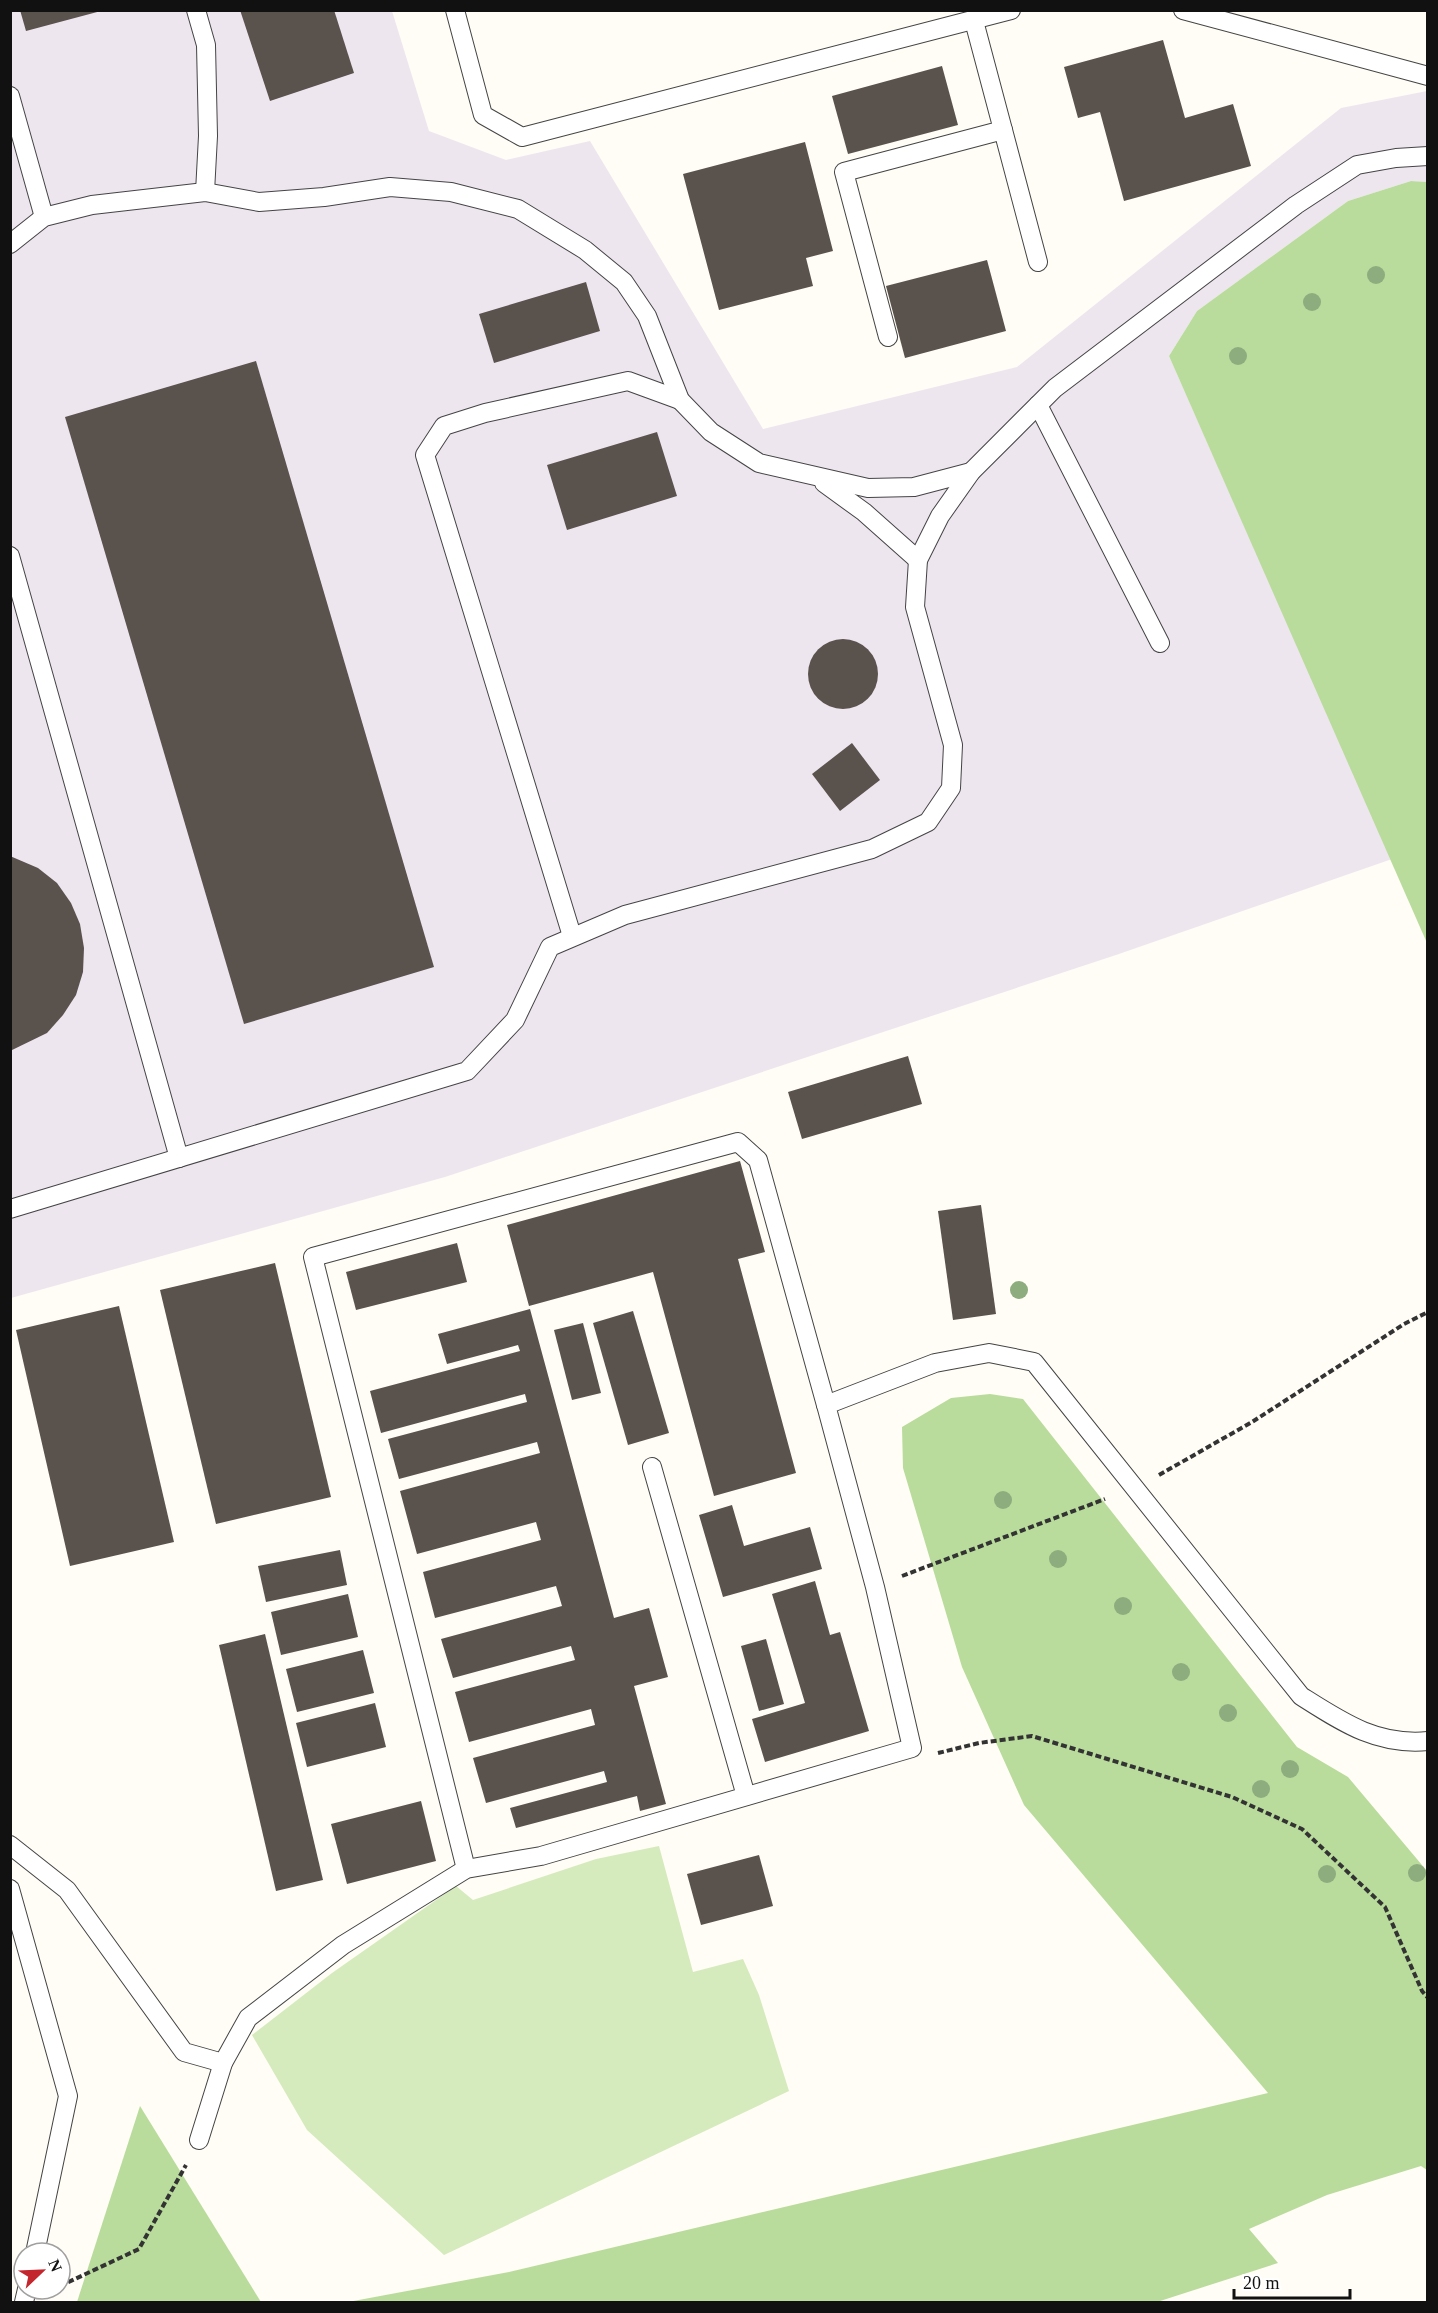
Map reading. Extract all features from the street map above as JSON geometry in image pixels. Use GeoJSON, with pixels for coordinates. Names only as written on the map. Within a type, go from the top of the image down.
{"type":"FeatureCollection","features":[{"type":"Feature","properties":{"kind":"lane"},"geometry":{"type":"LineString","coordinates":[[196,10],[206,45],[208,136],[205,192]]}},
{"type":"Feature","properties":{"kind":"lane"},"geometry":{"type":"LineString","coordinates":[[455,10],[483,115],[522,137],[1011,10]]}},
{"type":"Feature","properties":{"kind":"lane"},"geometry":{"type":"LineString","coordinates":[[1184,10],[1427,74]]}},
{"type":"Feature","properties":{"kind":"lane"},"geometry":{"type":"LineString","coordinates":[[974,21],[1038,262]]}},
{"type":"Feature","properties":{"kind":"lane"},"geometry":{"type":"LineString","coordinates":[[10,96],[44,217]]}},
{"type":"Feature","properties":{"kind":"lane"},"geometry":{"type":"LineString","coordinates":[[888,337],[844,172],[1003,130]]}},
{"type":"Feature","properties":{"kind":"lane"},"geometry":{"type":"LineString","coordinates":[[10,1209],[467,1071],[515,1020],[550,947],[625,915],[872,849],[928,822],[951,788],[953,745],[915,607],[918,560],[940,516],[971,472],[1055,387],[1287,212],[1357,165],[1396,158],[1428,156]]}},
{"type":"Feature","properties":{"kind":"lane"},"geometry":{"type":"LineString","coordinates":[[10,244],[44,217],[92,205],[205,192],[259,202],[324,197],[390,187],[452,192],[518,209],[585,250],[624,282],[647,316],[680,400],[711,432],[759,463],[868,488],[914,487],[971,472]]}},
{"type":"Feature","properties":{"kind":"lane"},"geometry":{"type":"LineString","coordinates":[[572,936],[425,454],[444,426],[485,413],[628,381],[680,400]]}},
{"type":"Feature","properties":{"kind":"lane"},"geometry":{"type":"LineString","coordinates":[[1038,405],[1160,643]]}},
{"type":"Feature","properties":{"kind":"lane"},"geometry":{"type":"LineString","coordinates":[[818,478],[864,512],[918,560]]}},
{"type":"Feature","properties":{"kind":"lane"},"geometry":{"type":"LineString","coordinates":[[10,556],[179,1158]]}},
{"type":"Feature","properties":{"kind":"lane"},"geometry":{"type":"LineString","coordinates":[[199,2140],[223,2063],[248,2018],[343,1945],[466,1869],[541,1856],[912,1748],[875,1587],[758,1160],[738,1142],[313,1257],[466,1869]]}},
{"type":"Feature","properties":{"kind":"lane"},"geometry":{"type":"LineString","coordinates":[[826,1405],[935,1363],[989,1353],[1034,1362],[1301,1696],[1348,1726],[1403,1743],[1428,1741]]}},
{"type":"Feature","properties":{"kind":"lane"},"geometry":{"type":"LineString","coordinates":[[652,1467],[746,1796]]}},
{"type":"Feature","properties":{"kind":"lane"},"geometry":{"type":"LineString","coordinates":[[10,1845],[67,1890],[184,2052],[223,2063]]}},
{"type":"Feature","properties":{"kind":"lane"},"geometry":{"type":"LineString","coordinates":[[10,1889],[68,2096],[38,2241]]}},
{"type":"Feature","properties":{"kind":"path"},"geometry":{"type":"LineString","coordinates":[[875,1587],[1136,1487],[1252,1422],[1404,1324],[1428,1312]]}},
{"type":"Feature","properties":{"kind":"path"},"geometry":{"type":"LineString","coordinates":[[912,1748],[936,1754],[978,1743],[1032,1736],[1232,1797],[1302,1829],[1385,1907],[1422,1991],[1428,1998]]}},
{"type":"Feature","properties":{"kind":"path"},"geometry":{"type":"LineString","coordinates":[[72,2280],[139,2249],[199,2140]]}},
{"type":"Feature","properties":{"kind":"shaded area"},"geometry":{"type":"Polygon","coordinates":[[[11,11],[392,11],[429,131],[506,160],[590,141],[763,429],[1017,367],[1341,108],[1427,91],[1427,182],[1411,181],[1348,201],[1197,311],[1169,356],[1392,859],[1116,955],[445,1177],[11,1298],[11,11]]]}},
{"type":"Feature","properties":{"kind":"green space"},"geometry":{"type":"Polygon","coordinates":[[[1411,181],[1428,182],[1427,943],[1169,356],[1197,311],[1348,201],[1411,181]]]}},
{"type":"Feature","properties":{"kind":"green space"},"geometry":{"type":"Polygon","coordinates":[[[990,1394],[1023,1399],[1297,1747],[1348,1777],[1427,1871],[1427,2170],[1421,2166],[1327,2195],[1249,2229],[1278,2263],[1157,2302],[348,2302],[509,2272],[1268,2093],[1024,1805],[962,1667],[903,1468],[902,1427],[951,1398],[990,1394]]]}},
{"type":"Feature","properties":{"kind":"green space"},"geometry":{"type":"Polygon","coordinates":[[[659,1846],[693,1972],[743,1959],[759,1995],[789,2091],[444,2255],[307,2130],[252,2035],[332,1973],[456,1886],[473,1900],[596,1859],[659,1846]]]}},
{"type":"Feature","properties":{"kind":"green space"},"geometry":{"type":"Polygon","coordinates":[[[140,2106],[261,2302],[77,2302],[140,2106]]]}},
{"type":"Feature","properties":{"kind":"building"},"geometry":{"type":"Polygon","coordinates":[[[20,10],[101,10],[101,11],[26,31],[20,10]]]}},
{"type":"Feature","properties":{"kind":"building"},"geometry":{"type":"Polygon","coordinates":[[[240,10],[334,10],[354,73],[270,101],[240,10]]]}},
{"type":"Feature","properties":{"kind":"building"},"geometry":{"type":"Polygon","coordinates":[[[1163,40],[1185,118],[1233,104],[1251,166],[1124,201],[1100,112],[1078,118],[1064,67],[1163,40]]]}},
{"type":"Feature","properties":{"kind":"building"},"geometry":{"type":"Polygon","coordinates":[[[942,66],[958,125],[848,154],[832,96],[942,66]]]}},
{"type":"Feature","properties":{"kind":"building"},"geometry":{"type":"Polygon","coordinates":[[[805,142],[833,251],[806,258],[813,286],[719,310],[683,174],[805,142]]]}},
{"type":"Feature","properties":{"kind":"building"},"geometry":{"type":"Polygon","coordinates":[[[987,260],[1006,331],[905,358],[886,286],[987,260]]]}},
{"type":"Feature","properties":{"kind":"building"},"geometry":{"type":"Polygon","coordinates":[[[586,282],[600,331],[494,363],[479,314],[586,282]]]}},
{"type":"Feature","properties":{"kind":"building"},"geometry":{"type":"Polygon","coordinates":[[[256,361],[434,967],[244,1024],[65,417],[256,361]]]}},
{"type":"Feature","properties":{"kind":"building"},"geometry":{"type":"Polygon","coordinates":[[[657,432],[677,496],[567,530],[547,465],[657,432]]]}},
{"type":"Feature","properties":{"kind":"building"},"geometry":{"type":"Polygon","coordinates":[[[843,639],[856,642],[868,649],[875,661],[878,674],[875,687],[868,699],[856,706],[843,709],[830,706],[818,699],[811,687],[808,674],[811,661],[818,649],[830,642],[843,639]]]}},
{"type":"Feature","properties":{"kind":"building"},"geometry":{"type":"Polygon","coordinates":[[[852,743],[880,780],[840,811],[812,774],[852,743]]]}},
{"type":"Feature","properties":{"kind":"building"},"geometry":{"type":"Polygon","coordinates":[[[10,856],[38,868],[57,883],[71,903],[80,924],[84,948],[83,972],[76,995],[63,1015],[47,1033],[10,1051],[10,856]]]}},
{"type":"Feature","properties":{"kind":"building"},"geometry":{"type":"Polygon","coordinates":[[[908,1056],[922,1104],[802,1139],[788,1092],[908,1056]]]}},
{"type":"Feature","properties":{"kind":"building"},"geometry":{"type":"Polygon","coordinates":[[[740,1161],[765,1252],[738,1259],[796,1473],[714,1496],[653,1272],[529,1306],[507,1225],[740,1161]]]}},
{"type":"Feature","properties":{"kind":"building"},"geometry":{"type":"Polygon","coordinates":[[[981,1205],[996,1314],[953,1320],[938,1211],[981,1205]]]}},
{"type":"Feature","properties":{"kind":"building"},"geometry":{"type":"Polygon","coordinates":[[[457,1243],[467,1282],[356,1310],[346,1272],[457,1243]]]}},
{"type":"Feature","properties":{"kind":"building"},"geometry":{"type":"Polygon","coordinates":[[[275,1263],[331,1497],[216,1524],[160,1290],[275,1263]]]}},
{"type":"Feature","properties":{"kind":"building"},"geometry":{"type":"Polygon","coordinates":[[[119,1306],[174,1542],[70,1566],[16,1330],[119,1306]]]}},
{"type":"Feature","properties":{"kind":"building"},"geometry":{"type":"Polygon","coordinates":[[[530,1309],[614,1618],[649,1608],[668,1677],[634,1686],[666,1804],[640,1811],[637,1796],[516,1828],[510,1808],[607,1782],[604,1771],[486,1803],[473,1758],[595,1725],[591,1709],[469,1742],[455,1692],[575,1660],[571,1646],[453,1678],[441,1639],[562,1606],[556,1586],[435,1618],[423,1572],[541,1540],[536,1522],[417,1554],[400,1491],[540,1453],[537,1442],[399,1479],[388,1439],[527,1402],[525,1394],[381,1433],[370,1391],[520,1351],[518,1345],[447,1364],[438,1334],[530,1309]]]}},
{"type":"Feature","properties":{"kind":"building"},"geometry":{"type":"Polygon","coordinates":[[[633,1311],[669,1433],[628,1445],[593,1323],[633,1311]]]}},
{"type":"Feature","properties":{"kind":"building"},"geometry":{"type":"Polygon","coordinates":[[[583,1323],[601,1393],[572,1400],[554,1330],[583,1323]]]}},
{"type":"Feature","properties":{"kind":"building"},"geometry":{"type":"Polygon","coordinates":[[[732,1505],[744,1546],[810,1527],[822,1569],[723,1597],[699,1515],[732,1505]]]}},
{"type":"Feature","properties":{"kind":"building"},"geometry":{"type":"Polygon","coordinates":[[[340,1550],[347,1585],[266,1602],[258,1566],[340,1550]]]}},
{"type":"Feature","properties":{"kind":"building"},"geometry":{"type":"Polygon","coordinates":[[[815,1581],[830,1635],[840,1632],[869,1731],[765,1762],[752,1719],[805,1703],[772,1594],[815,1581]]]}},
{"type":"Feature","properties":{"kind":"building"},"geometry":{"type":"Polygon","coordinates":[[[348,1594],[358,1637],[281,1655],[271,1612],[348,1594]]]}},
{"type":"Feature","properties":{"kind":"building"},"geometry":{"type":"Polygon","coordinates":[[[265,1634],[323,1880],[276,1891],[219,1645],[265,1634]]]}},
{"type":"Feature","properties":{"kind":"building"},"geometry":{"type":"Polygon","coordinates":[[[766,1639],[784,1704],[759,1711],[741,1646],[766,1639]]]}},
{"type":"Feature","properties":{"kind":"building"},"geometry":{"type":"Polygon","coordinates":[[[363,1650],[374,1693],[297,1712],[286,1669],[363,1650]]]}},
{"type":"Feature","properties":{"kind":"building"},"geometry":{"type":"Polygon","coordinates":[[[375,1703],[386,1747],[307,1767],[296,1723],[375,1703]]]}},
{"type":"Feature","properties":{"kind":"building"},"geometry":{"type":"Polygon","coordinates":[[[421,1801],[436,1861],[347,1884],[331,1824],[421,1801]]]}},
{"type":"Feature","properties":{"kind":"building"},"geometry":{"type":"Polygon","coordinates":[[[759,1855],[773,1906],[701,1925],[687,1874],[759,1855]]]}}]}
